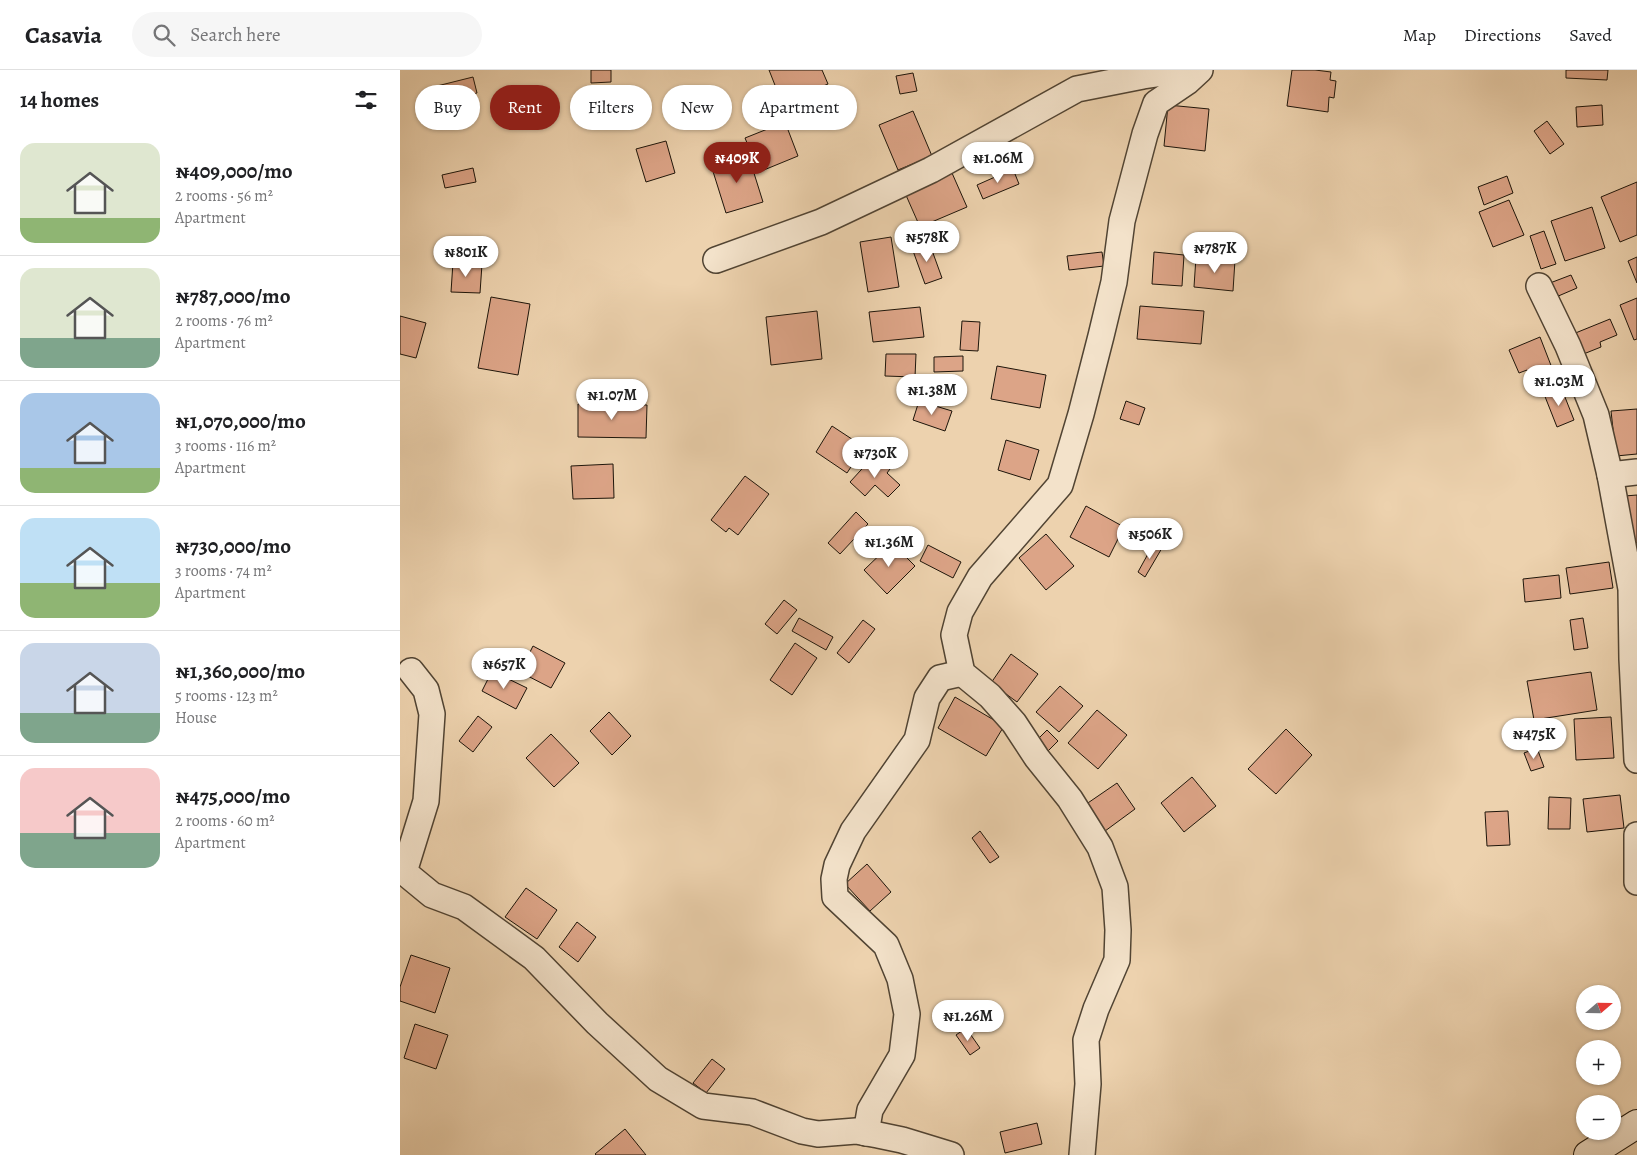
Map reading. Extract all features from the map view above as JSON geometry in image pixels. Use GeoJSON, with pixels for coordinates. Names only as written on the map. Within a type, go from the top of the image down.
{"type":"FeatureCollection","features":[{"type":"Feature","properties":{"kind":"street"},"geometry":{"type":"LineString","coordinates":[[716,260],[821,222],[922,174],[1077,89],[1184,70]]}},
{"type":"Feature","properties":{"kind":"street"},"geometry":{"type":"LineString","coordinates":[[1082,1155],[1088,1084],[1086,1040],[1096,1009],[1117,960],[1118,930],[1115,887],[1100,847],[1070,799],[1037,758],[1014,723],[990,696],[962,673],[954,635],[960,612],[980,577],[1060,485],[1101,336],[1114,282],[1122,221],[1145,134],[1156,103],[1187,82],[1200,70]]}},
{"type":"Feature","properties":{"kind":"street"},"geometry":{"type":"LineString","coordinates":[[1539,286],[1568,346],[1596,415],[1610,475],[1631,589],[1637,760]]}},
{"type":"Feature","properties":{"kind":"street"},"geometry":{"type":"LineString","coordinates":[[1610,475],[1637,472]]}},
{"type":"Feature","properties":{"kind":"street"},"geometry":{"type":"LineString","coordinates":[[411,671],[426,690],[432,714],[426,801],[404,872],[432,895],[464,907],[534,958],[597,1023],[658,1079],[703,1106],[752,1112],[802,1131],[818,1134],[856,1131],[902,1140],[951,1155]]}},
{"type":"Feature","properties":{"kind":"street"},"geometry":{"type":"LineString","coordinates":[[866,1133],[870,1110],[902,1055],[907,1014],[900,980],[886,945],[835,897],[834,879],[837,865],[853,831],[918,740],[927,698],[940,678],[962,673]]}},
{"type":"Feature","properties":{"kind":"street"},"geometry":{"type":"LineString","coordinates":[[1637,835],[1637,882]]}},
{"type":"Feature","properties":{"kind":"street"},"geometry":{"type":"LineString","coordinates":[[1588,1155],[1637,1124]]}},
{"type":"Feature","properties":{"kind":"building"},"geometry":{"type":"Polygon","coordinates":[[[591,70],[611,70],[611,82],[591,83],[591,70]]]}},
{"type":"Feature","properties":{"kind":"building"},"geometry":{"type":"Polygon","coordinates":[[[769,70],[822,70],[828,84],[826,85],[775,85],[769,70]]]}},
{"type":"Feature","properties":{"kind":"building"},"geometry":{"type":"Polygon","coordinates":[[[1292,70],[1331,72],[1330,80],[1336,81],[1334,98],[1329,97],[1328,112],[1287,106],[1292,70]]]}},
{"type":"Feature","properties":{"kind":"building"},"geometry":{"type":"Polygon","coordinates":[[[1566,70],[1608,70],[1607,80],[1566,78],[1566,70]]]}},
{"type":"Feature","properties":{"kind":"building"},"geometry":{"type":"Polygon","coordinates":[[[913,73],[917,91],[900,94],[896,76],[913,73]]]}},
{"type":"Feature","properties":{"kind":"building"},"geometry":{"type":"Polygon","coordinates":[[[473,77],[475,85],[441,85],[473,77]]]}},
{"type":"Feature","properties":{"kind":"building"},"geometry":{"type":"Polygon","coordinates":[[[1168,105],[1209,109],[1205,151],[1164,146],[1168,105]]]}},
{"type":"Feature","properties":{"kind":"building"},"geometry":{"type":"Polygon","coordinates":[[[1602,105],[1603,125],[1577,127],[1576,107],[1602,105]]]}},
{"type":"Feature","properties":{"kind":"building"},"geometry":{"type":"Polygon","coordinates":[[[913,111],[932,156],[898,170],[879,125],[913,111]]]}},
{"type":"Feature","properties":{"kind":"building"},"geometry":{"type":"Polygon","coordinates":[[[1547,121],[1564,144],[1550,154],[1534,131],[1547,121]]]}},
{"type":"Feature","properties":{"kind":"building"},"geometry":{"type":"Polygon","coordinates":[[[765,130],[788,130],[798,156],[759,172],[745,138],[765,130]]]}},
{"type":"Feature","properties":{"kind":"building"},"geometry":{"type":"Polygon","coordinates":[[[666,141],[675,173],[646,182],[636,149],[666,141]]]}},
{"type":"Feature","properties":{"kind":"building"},"geometry":{"type":"Polygon","coordinates":[[[748,154],[763,202],[726,213],[711,165],[748,154]]]}},
{"type":"Feature","properties":{"kind":"building"},"geometry":{"type":"Polygon","coordinates":[[[473,168],[476,182],[445,188],[442,175],[473,168]]]}},
{"type":"Feature","properties":{"kind":"building"},"geometry":{"type":"Polygon","coordinates":[[[1013,169],[1019,184],[983,199],[977,185],[1013,169]]]}},
{"type":"Feature","properties":{"kind":"building"},"geometry":{"type":"Polygon","coordinates":[[[952,173],[967,207],[920,227],[905,193],[952,173]]]}},
{"type":"Feature","properties":{"kind":"building"},"geometry":{"type":"Polygon","coordinates":[[[1507,176],[1513,193],[1484,205],[1478,187],[1507,176]]]}},
{"type":"Feature","properties":{"kind":"building"},"geometry":{"type":"Polygon","coordinates":[[[1637,182],[1637,235],[1620,242],[1601,197],[1637,182]]]}},
{"type":"Feature","properties":{"kind":"building"},"geometry":{"type":"Polygon","coordinates":[[[1509,200],[1524,235],[1493,247],[1479,212],[1509,200]]]}},
{"type":"Feature","properties":{"kind":"building"},"geometry":{"type":"Polygon","coordinates":[[[1592,207],[1605,248],[1565,261],[1551,221],[1592,207]]]}},
{"type":"Feature","properties":{"kind":"building"},"geometry":{"type":"Polygon","coordinates":[[[1544,231],[1556,264],[1541,269],[1530,236],[1544,231]]]}},
{"type":"Feature","properties":{"kind":"building"},"geometry":{"type":"Polygon","coordinates":[[[891,237],[899,287],[868,292],[860,242],[891,237]]]}},
{"type":"Feature","properties":{"kind":"building"},"geometry":{"type":"Polygon","coordinates":[[[929,242],[942,278],[925,284],[912,248],[929,242]]]}},
{"type":"Feature","properties":{"kind":"building"},"geometry":{"type":"Polygon","coordinates":[[[1102,252],[1104,266],[1069,270],[1067,256],[1102,252]]]}},
{"type":"Feature","properties":{"kind":"building"},"geometry":{"type":"Polygon","coordinates":[[[1154,252],[1184,255],[1182,286],[1152,284],[1154,252]]]}},
{"type":"Feature","properties":{"kind":"building"},"geometry":{"type":"Polygon","coordinates":[[[1196,257],[1235,260],[1233,291],[1194,287],[1196,257]]]}},
{"type":"Feature","properties":{"kind":"building"},"geometry":{"type":"Polygon","coordinates":[[[1637,257],[1637,283],[1628,261],[1637,257]]]}},
{"type":"Feature","properties":{"kind":"building"},"geometry":{"type":"Polygon","coordinates":[[[453,262],[482,264],[480,293],[451,292],[453,262]]]}},
{"type":"Feature","properties":{"kind":"building"},"geometry":{"type":"Polygon","coordinates":[[[1571,275],[1577,288],[1556,297],[1550,283],[1571,275]]]}},
{"type":"Feature","properties":{"kind":"building"},"geometry":{"type":"Polygon","coordinates":[[[491,297],[530,304],[518,375],[478,368],[491,297]]]}},
{"type":"Feature","properties":{"kind":"building"},"geometry":{"type":"Polygon","coordinates":[[[1637,298],[1637,339],[1634,340],[1620,305],[1637,298]]]}},
{"type":"Feature","properties":{"kind":"building"},"geometry":{"type":"Polygon","coordinates":[[[1140,306],[1204,311],[1201,344],[1137,339],[1140,306]]]}},
{"type":"Feature","properties":{"kind":"building"},"geometry":{"type":"Polygon","coordinates":[[[920,307],[924,337],[873,342],[869,312],[920,307]]]}},
{"type":"Feature","properties":{"kind":"building"},"geometry":{"type":"Polygon","coordinates":[[[817,311],[822,359],[771,365],[766,317],[817,311]]]}},
{"type":"Feature","properties":{"kind":"building"},"geometry":{"type":"Polygon","coordinates":[[[400,316],[426,323],[416,358],[400,354],[400,316]]]}},
{"type":"Feature","properties":{"kind":"building"},"geometry":{"type":"Polygon","coordinates":[[[1610,319],[1617,335],[1600,342],[1601,347],[1581,355],[1573,334],[1610,319]]]}},
{"type":"Feature","properties":{"kind":"building"},"geometry":{"type":"Polygon","coordinates":[[[962,321],[980,322],[978,351],[960,350],[962,321]]]}},
{"type":"Feature","properties":{"kind":"building"},"geometry":{"type":"Polygon","coordinates":[[[1540,337],[1552,368],[1530,377],[1527,370],[1519,373],[1509,350],[1540,337]]]}},
{"type":"Feature","properties":{"kind":"building"},"geometry":{"type":"Polygon","coordinates":[[[886,354],[916,354],[915,377],[885,376],[886,354]]]}},
{"type":"Feature","properties":{"kind":"building"},"geometry":{"type":"Polygon","coordinates":[[[963,356],[963,371],[934,372],[934,357],[963,356]]]}},
{"type":"Feature","properties":{"kind":"building"},"geometry":{"type":"Polygon","coordinates":[[[997,366],[1046,375],[1040,408],[991,399],[997,366]]]}},
{"type":"Feature","properties":{"kind":"building"},"geometry":{"type":"Polygon","coordinates":[[[1561,387],[1574,420],[1557,427],[1544,394],[1561,387]]]}},
{"type":"Feature","properties":{"kind":"building"},"geometry":{"type":"Polygon","coordinates":[[[919,401],[952,411],[945,431],[913,420],[919,401]]]}},
{"type":"Feature","properties":{"kind":"building"},"geometry":{"type":"Polygon","coordinates":[[[1126,401],[1145,408],[1139,425],[1120,419],[1126,401]]]}},
{"type":"Feature","properties":{"kind":"building"},"geometry":{"type":"Polygon","coordinates":[[[578,404],[647,405],[646,438],[578,437],[578,404]]]}},
{"type":"Feature","properties":{"kind":"building"},"geometry":{"type":"Polygon","coordinates":[[[1637,409],[1637,454],[1616,456],[1611,411],[1637,409]]]}},
{"type":"Feature","properties":{"kind":"building"},"geometry":{"type":"Polygon","coordinates":[[[832,426],[864,447],[847,473],[816,452],[832,426]]]}},
{"type":"Feature","properties":{"kind":"building"},"geometry":{"type":"Polygon","coordinates":[[[1006,440],[1039,450],[1030,480],[998,470],[1006,440]]]}},
{"type":"Feature","properties":{"kind":"building"},"geometry":{"type":"Polygon","coordinates":[[[871,459],[881,468],[884,464],[890,469],[887,473],[900,485],[888,497],[875,485],[865,496],[850,482],[871,459]]]}},
{"type":"Feature","properties":{"kind":"building"},"geometry":{"type":"Polygon","coordinates":[[[613,464],[614,498],[573,499],[571,466],[613,464]]]}},
{"type":"Feature","properties":{"kind":"building"},"geometry":{"type":"Polygon","coordinates":[[[745,476],[769,494],[738,535],[729,528],[726,532],[711,520],[745,476]]]}},
{"type":"Feature","properties":{"kind":"building"},"geometry":{"type":"Polygon","coordinates":[[[1637,495],[1637,543],[1628,543],[1625,496],[1637,495]]]}},
{"type":"Feature","properties":{"kind":"building"},"geometry":{"type":"Polygon","coordinates":[[[1086,506],[1124,527],[1109,557],[1070,537],[1086,506]]]}},
{"type":"Feature","properties":{"kind":"building"},"geometry":{"type":"Polygon","coordinates":[[[856,512],[868,524],[840,554],[828,543],[856,512]]]}},
{"type":"Feature","properties":{"kind":"building"},"geometry":{"type":"Polygon","coordinates":[[[1046,534],[1074,566],[1046,590],[1019,558],[1046,534]]]}},
{"type":"Feature","properties":{"kind":"building"},"geometry":{"type":"Polygon","coordinates":[[[892,543],[915,566],[887,594],[864,570],[892,543]]]}},
{"type":"Feature","properties":{"kind":"building"},"geometry":{"type":"Polygon","coordinates":[[[1154,543],[1162,548],[1145,577],[1138,572],[1154,543]]]}},
{"type":"Feature","properties":{"kind":"building"},"geometry":{"type":"Polygon","coordinates":[[[928,545],[961,562],[953,578],[920,561],[928,545]]]}},
{"type":"Feature","properties":{"kind":"building"},"geometry":{"type":"Polygon","coordinates":[[[1609,562],[1613,588],[1570,594],[1566,568],[1609,562]]]}},
{"type":"Feature","properties":{"kind":"building"},"geometry":{"type":"Polygon","coordinates":[[[1559,575],[1561,598],[1525,602],[1523,579],[1559,575]]]}},
{"type":"Feature","properties":{"kind":"building"},"geometry":{"type":"Polygon","coordinates":[[[784,600],[797,610],[777,634],[765,624],[784,600]]]}},
{"type":"Feature","properties":{"kind":"building"},"geometry":{"type":"Polygon","coordinates":[[[799,618],[833,637],[826,650],[792,631],[799,618]]]}},
{"type":"Feature","properties":{"kind":"building"},"geometry":{"type":"Polygon","coordinates":[[[1583,618],[1588,648],[1574,650],[1570,620],[1583,618]]]}},
{"type":"Feature","properties":{"kind":"building"},"geometry":{"type":"Polygon","coordinates":[[[863,620],[875,629],[849,663],[837,653],[863,620]]]}},
{"type":"Feature","properties":{"kind":"building"},"geometry":{"type":"Polygon","coordinates":[[[795,643],[817,658],[792,695],[770,680],[795,643]]]}},
{"type":"Feature","properties":{"kind":"building"},"geometry":{"type":"Polygon","coordinates":[[[533,646],[565,663],[551,688],[520,672],[533,646]]]}},
{"type":"Feature","properties":{"kind":"building"},"geometry":{"type":"Polygon","coordinates":[[[1011,654],[1038,674],[1017,702],[991,683],[1011,654]]]}},
{"type":"Feature","properties":{"kind":"building"},"geometry":{"type":"Polygon","coordinates":[[[492,671],[527,688],[516,709],[482,691],[492,671]]]}},
{"type":"Feature","properties":{"kind":"building"},"geometry":{"type":"Polygon","coordinates":[[[1591,672],[1597,710],[1534,720],[1527,681],[1591,672]]]}},
{"type":"Feature","properties":{"kind":"building"},"geometry":{"type":"Polygon","coordinates":[[[1060,686],[1083,706],[1059,732],[1036,712],[1060,686]]]}},
{"type":"Feature","properties":{"kind":"building"},"geometry":{"type":"Polygon","coordinates":[[[955,697],[1004,726],[986,756],[938,728],[955,697]]]}},
{"type":"Feature","properties":{"kind":"building"},"geometry":{"type":"Polygon","coordinates":[[[1097,710],[1127,735],[1098,769],[1068,743],[1097,710]]]}},
{"type":"Feature","properties":{"kind":"building"},"geometry":{"type":"Polygon","coordinates":[[[609,712],[631,736],[612,755],[590,731],[609,712]]]}},
{"type":"Feature","properties":{"kind":"building"},"geometry":{"type":"Polygon","coordinates":[[[478,716],[492,727],[473,752],[459,741],[478,716]]]}},
{"type":"Feature","properties":{"kind":"building"},"geometry":{"type":"Polygon","coordinates":[[[1611,717],[1614,758],[1576,760],[1574,719],[1611,717]]]}},
{"type":"Feature","properties":{"kind":"building"},"geometry":{"type":"Polygon","coordinates":[[[1536,728],[1538,744],[1527,746],[1525,729],[1536,728]]]}},
{"type":"Feature","properties":{"kind":"building"},"geometry":{"type":"Polygon","coordinates":[[[1286,729],[1312,755],[1276,794],[1248,769],[1286,729]]]}},
{"type":"Feature","properties":{"kind":"building"},"geometry":{"type":"Polygon","coordinates":[[[1047,730],[1058,741],[1044,755],[1033,744],[1047,730]]]}},
{"type":"Feature","properties":{"kind":"building"},"geometry":{"type":"Polygon","coordinates":[[[551,734],[579,763],[554,787],[526,758],[551,734]]]}},
{"type":"Feature","properties":{"kind":"building"},"geometry":{"type":"Polygon","coordinates":[[[1537,748],[1544,767],[1531,771],[1524,753],[1537,748]]]}},
{"type":"Feature","properties":{"kind":"building"},"geometry":{"type":"Polygon","coordinates":[[[1192,777],[1216,806],[1184,832],[1161,803],[1192,777]]]}},
{"type":"Feature","properties":{"kind":"building"},"geometry":{"type":"Polygon","coordinates":[[[1117,783],[1135,809],[1101,834],[1082,807],[1117,783]]]}},
{"type":"Feature","properties":{"kind":"building"},"geometry":{"type":"Polygon","coordinates":[[[1620,795],[1624,828],[1587,832],[1583,799],[1620,795]]]}},
{"type":"Feature","properties":{"kind":"building"},"geometry":{"type":"Polygon","coordinates":[[[1549,797],[1571,798],[1570,829],[1548,829],[1549,797]]]}},
{"type":"Feature","properties":{"kind":"building"},"geometry":{"type":"Polygon","coordinates":[[[1508,811],[1510,845],[1487,846],[1485,812],[1508,811]]]}},
{"type":"Feature","properties":{"kind":"building"},"geometry":{"type":"Polygon","coordinates":[[[980,831],[999,857],[990,863],[972,838],[980,831]]]}},
{"type":"Feature","properties":{"kind":"building"},"geometry":{"type":"Polygon","coordinates":[[[867,864],[891,892],[870,911],[845,884],[867,864]]]}},
{"type":"Feature","properties":{"kind":"building"},"geometry":{"type":"Polygon","coordinates":[[[526,888],[557,910],[537,939],[505,917],[526,888]]]}},
{"type":"Feature","properties":{"kind":"building"},"geometry":{"type":"Polygon","coordinates":[[[577,922],[596,937],[578,962],[559,947],[577,922]]]}},
{"type":"Feature","properties":{"kind":"building"},"geometry":{"type":"Polygon","coordinates":[[[411,955],[450,968],[435,1013],[400,1001],[400,987],[411,955]]]}},
{"type":"Feature","properties":{"kind":"building"},"geometry":{"type":"Polygon","coordinates":[[[415,1024],[448,1035],[436,1069],[404,1058],[415,1024]]]}},
{"type":"Feature","properties":{"kind":"building"},"geometry":{"type":"Polygon","coordinates":[[[966,1028],[980,1048],[970,1055],[956,1035],[966,1028]]]}},
{"type":"Feature","properties":{"kind":"building"},"geometry":{"type":"Polygon","coordinates":[[[712,1059],[725,1069],[706,1093],[693,1083],[712,1059]]]}},
{"type":"Feature","properties":{"kind":"building"},"geometry":{"type":"Polygon","coordinates":[[[1037,1123],[1042,1144],[1005,1153],[1000,1132],[1037,1123]]]}},
{"type":"Feature","properties":{"kind":"building"},"geometry":{"type":"Polygon","coordinates":[[[625,1129],[646,1155],[595,1154],[625,1129]]]}}]}
